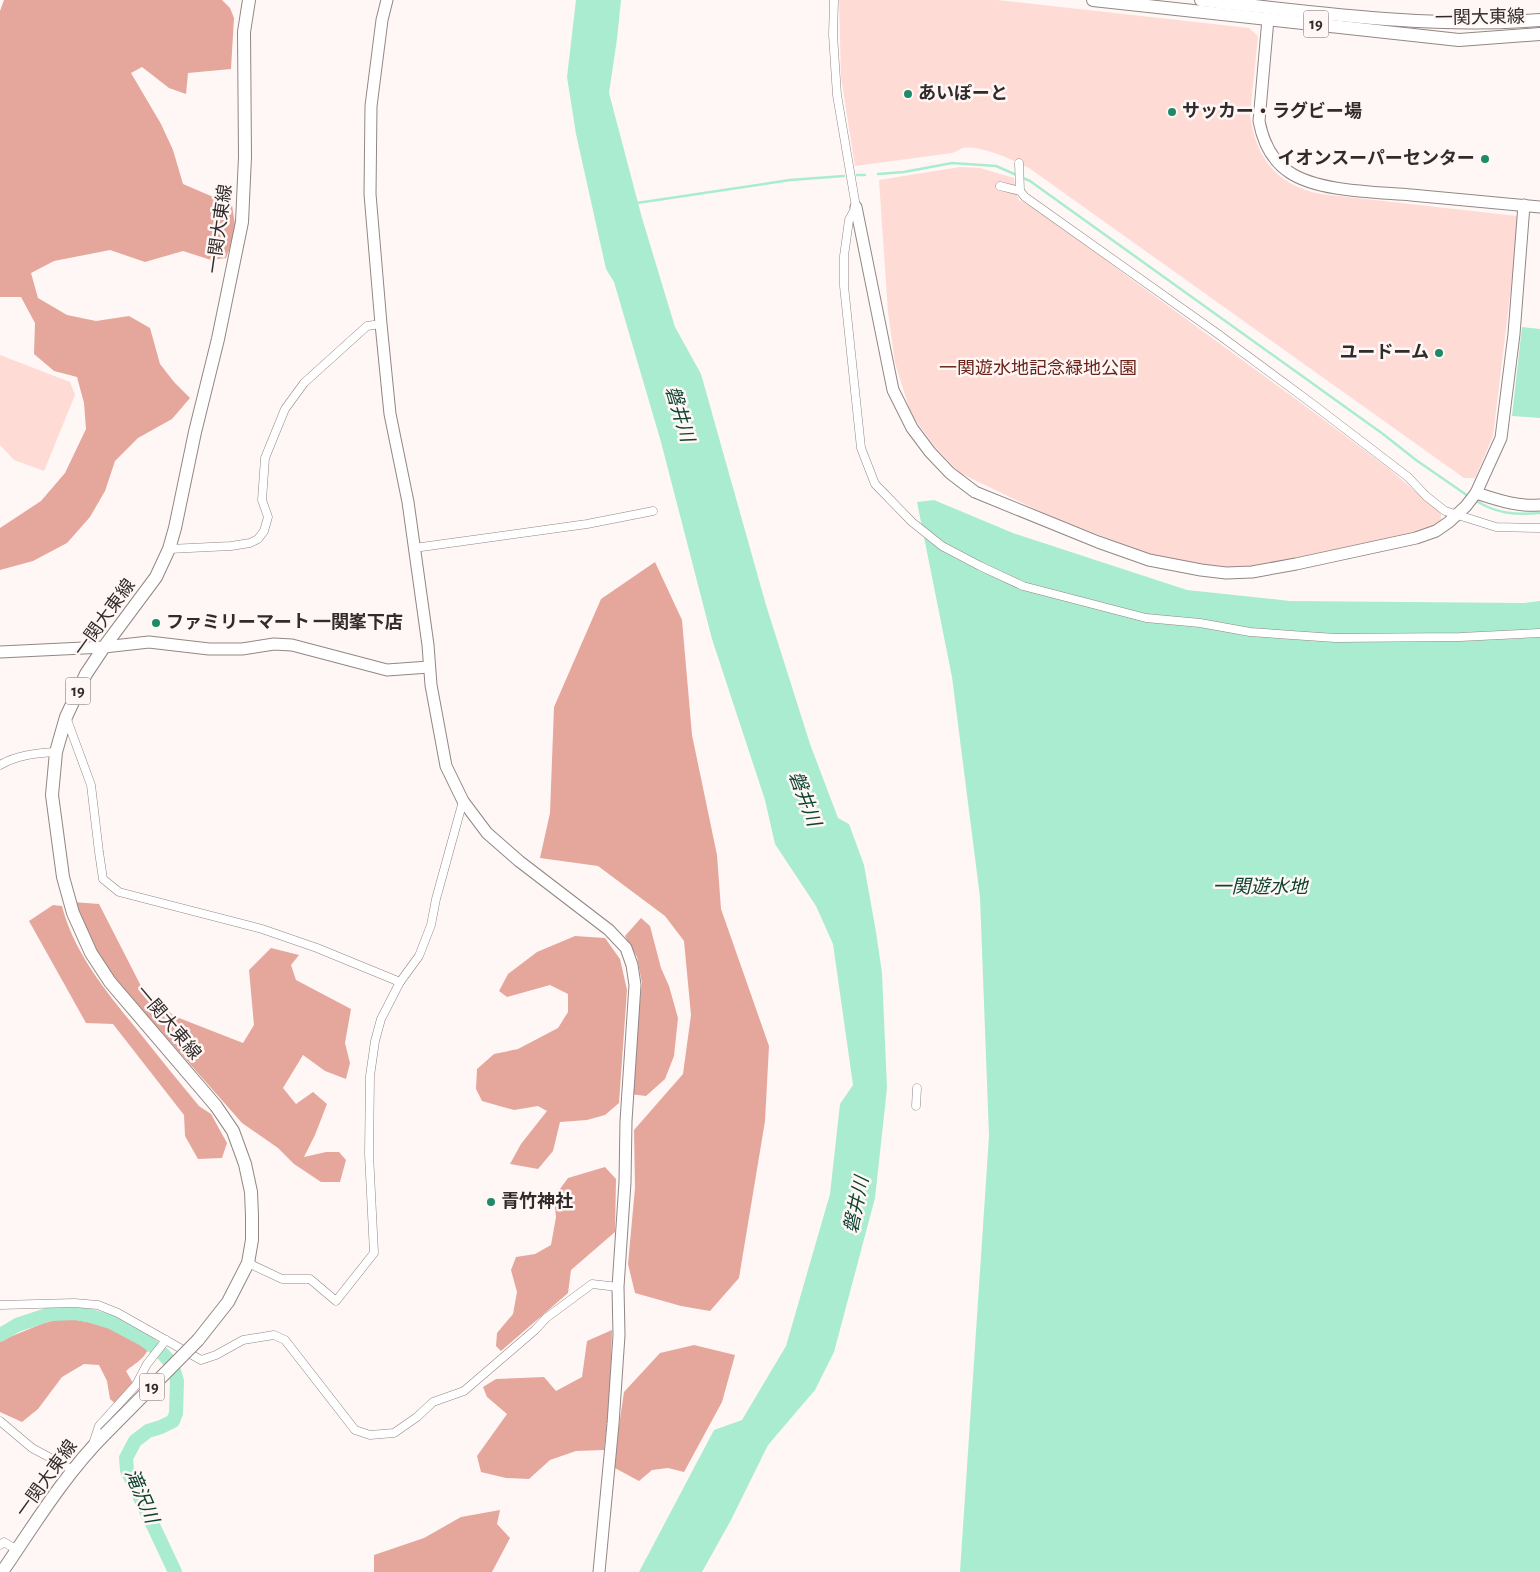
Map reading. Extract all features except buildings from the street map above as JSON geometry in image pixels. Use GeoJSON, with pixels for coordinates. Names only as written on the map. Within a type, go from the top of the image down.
{"type":"FeatureCollection","features":[{"type":"Feature","properties":{"kind":"main road","name":"一関大東線"},"geometry":{"type":"LineString","coordinates":[[2,1572],[73,1470],[91,1448],[198,1340],[228,1302],[248,1263],[252,1240],[251,1192],[245,1164],[234,1131],[216,1106],[110,982],[91,953],[74,913],[63,877],[52,795],[56,752],[66,717],[86,674],[104,646],[156,577],[169,549],[218,339],[242,222],[245,156],[244,32],[250,0]]}},
{"type":"Feature","properties":{"kind":"main road","name":"一関大東線"},"geometry":{"type":"LineString","coordinates":[[1093,0],[1459,40],[1540,34]]}},
{"type":"Feature","properties":{"kind":"main road","name":"一関大東線"},"geometry":{"type":"LineString","coordinates":[[1201,0],[1407,21],[1501,23],[1540,20]]}},
{"type":"Feature","properties":{"kind":"street"},"geometry":{"type":"LineString","coordinates":[[386,0],[374,73],[370,123],[370,194],[390,414],[408,502],[428,645],[431,685],[446,766],[463,801],[487,833],[519,862],[609,930],[626,948],[632,964],[636,985],[626,1121],[625,1182],[618,1287],[619,1335],[599,1572]]}},
{"type":"Feature","properties":{"kind":"street"},"geometry":{"type":"LineString","coordinates":[[834,0],[833,34],[837,95],[856,207],[893,390],[912,428],[930,452],[950,473],[975,492],[1059,527],[1149,560],[1226,573],[1252,572],[1416,538],[1436,531],[1457,515],[1476,493],[1501,438],[1514,334],[1524,205]]}},
{"type":"Feature","properties":{"kind":"street"},"geometry":{"type":"LineString","coordinates":[[1268,19],[1259,121],[1262,136],[1273,157],[1289,172],[1306,181],[1335,187],[1540,207]]}},
{"type":"Feature","properties":{"kind":"street"},"geometry":{"type":"LineString","coordinates":[[1020,163],[1020,190],[1025,197],[1210,328],[1314,405],[1408,477],[1426,496],[1446,512],[1496,527],[1540,528]]}},
{"type":"Feature","properties":{"kind":"street"},"geometry":{"type":"LineString","coordinates":[[1000,186],[1020,190]]}},
{"type":"Feature","properties":{"kind":"street"},"geometry":{"type":"LineString","coordinates":[[856,207],[849,220],[844,256],[844,286],[861,448],[875,484],[912,522],[942,546],[1023,586],[1146,618],[1200,623],[1250,632],[1326,637],[1460,637],[1540,633]]}},
{"type":"Feature","properties":{"kind":"street"},"geometry":{"type":"LineString","coordinates":[[169,549],[250,544],[258,539],[264,531],[268,517],[262,500],[265,458],[285,409],[304,383],[367,326],[381,324]]}},
{"type":"Feature","properties":{"kind":"street"},"geometry":{"type":"LineString","coordinates":[[1476,493],[1511,504],[1540,505]]}},
{"type":"Feature","properties":{"kind":"street"},"geometry":{"type":"LineString","coordinates":[[414,548],[587,524],[654,511]]}},
{"type":"Feature","properties":{"kind":"street"},"geometry":{"type":"LineString","coordinates":[[0,652],[149,642],[209,649],[242,649],[274,644],[292,646],[387,670],[429,667]]}},
{"type":"Feature","properties":{"kind":"street"},"geometry":{"type":"LineString","coordinates":[[66,717],[91,785],[104,879],[118,892],[262,928],[400,982]]}},
{"type":"Feature","properties":{"kind":"street"},"geometry":{"type":"LineString","coordinates":[[0,765],[11,759],[39,753],[56,752]]}},
{"type":"Feature","properties":{"kind":"street"},"geometry":{"type":"LineString","coordinates":[[248,1263],[282,1279],[310,1279],[336,1301],[374,1253],[369,1154],[370,1076],[374,1041],[380,1019],[400,982],[419,956],[430,925],[463,801]]}},
{"type":"Feature","properties":{"kind":"street"},"geometry":{"type":"LineString","coordinates":[[916,1106],[917,1088]]}},
{"type":"Feature","properties":{"kind":"street"},"geometry":{"type":"LineString","coordinates":[[0,1305],[98,1305],[118,1313],[165,1342],[201,1360],[216,1355],[243,1340],[274,1335],[285,1340],[355,1430],[370,1435],[394,1433],[417,1417],[433,1402],[464,1391],[535,1330],[546,1318],[592,1284],[618,1287]]}},
{"type":"Feature","properties":{"kind":"street"},"geometry":{"type":"LineString","coordinates":[[91,1448],[99,1426],[136,1385],[147,1364],[165,1342]]}},
{"type":"Feature","properties":{"kind":"street"},"geometry":{"type":"LineString","coordinates":[[0,1421],[32,1448],[73,1470]]}},
{"type":"Feature","properties":{"kind":"street"},"geometry":{"type":"LineString","coordinates":[[0,1545],[4,1542],[17,1550]]}},
{"type":"Feature","properties":{"kind":"green space"},"geometry":{"type":"Polygon","coordinates":[[[839,0],[998,0],[1249,28],[1258,36],[1250,115],[1253,131],[1257,145],[1264,157],[1271,168],[1281,177],[1306,190],[1321,194],[1517,216],[1519,221],[1493,436],[1475,478],[1464,478],[1029,168],[997,154],[971,148],[963,148],[952,153],[855,166],[841,77],[839,0]]]}},
{"type":"Feature","properties":{"kind":"green space","name":"一関遊水地記念緑地公園"},"geometry":{"type":"Polygon","coordinates":[[[960,167],[980,168],[1014,178],[1015,191],[1019,200],[1047,214],[1123,273],[1388,468],[1441,513],[1441,523],[1434,528],[1248,568],[1218,567],[1150,554],[1049,516],[960,473],[935,447],[911,414],[895,363],[888,312],[879,180],[960,167]]]}},
{"type":"Feature","properties":{"kind":"green space"},"geometry":{"type":"Polygon","coordinates":[[[0,355],[70,382],[75,395],[44,471],[14,460],[0,445],[0,355]]]}},
{"type":"Feature","properties":{"kind":"shaded area"},"geometry":{"type":"Polygon","coordinates":[[[4,0],[222,0],[230,8],[234,18],[231,69],[188,73],[186,94],[169,88],[142,67],[131,73],[161,124],[173,150],[183,184],[232,205],[236,231],[226,258],[211,260],[183,251],[145,262],[110,250],[54,261],[31,273],[38,298],[67,315],[96,321],[129,316],[150,328],[160,364],[190,398],[172,419],[138,438],[115,461],[105,491],[90,517],[67,543],[33,561],[0,570],[0,528],[41,501],[65,473],[86,429],[84,403],[77,377],[54,371],[34,354],[35,323],[21,297],[0,297],[0,11],[4,0]]]}},
{"type":"Feature","properties":{"kind":"shaded area"},"geometry":{"type":"Polygon","coordinates":[[[655,562],[682,620],[692,735],[717,855],[721,909],[769,1046],[765,1121],[739,1278],[710,1311],[681,1306],[635,1293],[628,1264],[635,1188],[634,1130],[683,1074],[691,1015],[684,941],[665,916],[598,866],[540,858],[550,813],[554,707],[601,599],[655,562]]]}},
{"type":"Feature","properties":{"kind":"shaded area"},"geometry":{"type":"Polygon","coordinates":[[[73,902],[99,904],[142,988],[174,1016],[243,1043],[254,1025],[249,970],[271,948],[299,955],[291,965],[296,980],[351,1009],[345,1043],[350,1063],[346,1079],[325,1071],[303,1055],[283,1088],[296,1104],[313,1092],[327,1104],[304,1157],[326,1152],[339,1152],[346,1160],[340,1182],[321,1182],[294,1164],[278,1148],[242,1123],[98,960],[73,902]]]}},
{"type":"Feature","properties":{"kind":"shaded area"},"geometry":{"type":"Polygon","coordinates":[[[53,905],[62,906],[75,941],[105,989],[199,1106],[211,1114],[227,1143],[222,1158],[198,1159],[185,1136],[184,1115],[113,1024],[86,1023],[29,921],[53,905]]]}},
{"type":"Feature","properties":{"kind":"shaded area"},"geometry":{"type":"Polygon","coordinates":[[[641,918],[650,926],[661,968],[669,986],[678,1018],[674,1056],[665,1079],[646,1096],[630,1094],[642,983],[637,957],[625,936],[641,918]]]}},
{"type":"Feature","properties":{"kind":"shaded area"},"geometry":{"type":"Polygon","coordinates":[[[575,936],[605,938],[620,959],[627,990],[619,1103],[605,1115],[587,1120],[560,1122],[553,1151],[538,1169],[510,1164],[521,1144],[547,1111],[538,1106],[514,1110],[482,1101],[476,1089],[477,1069],[494,1054],[518,1049],[558,1028],[568,1012],[568,994],[550,985],[507,997],[499,991],[508,974],[537,952],[575,936]]]}},
{"type":"Feature","properties":{"kind":"shaded area"},"geometry":{"type":"Polygon","coordinates":[[[605,1167],[616,1179],[615,1232],[571,1270],[568,1293],[501,1351],[496,1346],[497,1333],[513,1314],[517,1292],[511,1270],[516,1257],[535,1254],[551,1245],[556,1217],[554,1197],[568,1178],[605,1167]]]}},
{"type":"Feature","properties":{"kind":"shaded area"},"geometry":{"type":"Polygon","coordinates":[[[64,1318],[107,1328],[147,1347],[148,1350],[143,1357],[126,1371],[133,1383],[119,1407],[110,1399],[107,1381],[99,1365],[84,1364],[62,1377],[38,1409],[22,1422],[0,1412],[0,1341],[44,1323],[64,1318]]]}},
{"type":"Feature","properties":{"kind":"shaded area"},"geometry":{"type":"Polygon","coordinates":[[[612,1330],[610,1395],[604,1450],[576,1451],[550,1460],[529,1479],[506,1478],[481,1472],[477,1456],[507,1414],[487,1397],[483,1387],[496,1379],[544,1377],[556,1391],[582,1377],[587,1341],[612,1330]]]}},
{"type":"Feature","properties":{"kind":"shaded area"},"geometry":{"type":"Polygon","coordinates":[[[694,1345],[735,1355],[722,1402],[684,1472],[668,1468],[652,1470],[639,1481],[613,1467],[624,1392],[660,1353],[694,1345]]]}},
{"type":"Feature","properties":{"kind":"shaded area"},"geometry":{"type":"Polygon","coordinates":[[[500,1510],[497,1524],[510,1538],[492,1572],[374,1572],[374,1555],[424,1538],[461,1517],[500,1510]]]}},
{"type":"Feature","properties":{"kind":"water","name":"磐井川"},"geometry":{"type":"Polygon","coordinates":[[[576,0],[621,0],[609,93],[642,218],[675,327],[701,374],[766,605],[810,744],[838,818],[849,824],[864,865],[882,973],[887,1088],[875,1198],[834,1352],[815,1390],[768,1445],[731,1520],[702,1572],[639,1572],[714,1430],[742,1420],[786,1346],[830,1194],[840,1104],[853,1085],[833,944],[816,906],[775,844],[765,800],[712,639],[661,442],[614,282],[606,269],[576,134],[567,77],[576,0]]]}},
{"type":"Feature","properties":{"kind":"water"},"geometry":{"type":"Polygon","coordinates":[[[1522,327],[1540,329],[1540,418],[1512,416],[1522,327]]]}},
{"type":"Feature","properties":{"kind":"water","name":"一関遊水地"},"geometry":{"type":"Polygon","coordinates":[[[934,500],[1013,533],[1187,590],[1290,601],[1524,603],[1540,601],[1540,1572],[960,1572],[989,1136],[980,897],[952,677],[917,502],[934,500]]]}},
{"type":"Feature","properties":{"kind":"waterway"},"geometry":{"type":"LineString","coordinates":[[878,174],[904,172],[952,163],[996,166],[1030,181],[1468,496]]}},
{"type":"Feature","properties":{"kind":"waterway"},"geometry":{"type":"LineString","coordinates":[[857,175],[865,175]]}},
{"type":"Feature","properties":{"kind":"waterway"},"geometry":{"type":"LineString","coordinates":[[637,203],[790,180],[844,176]]}},
{"type":"Feature","properties":{"kind":"waterway"},"geometry":{"type":"LineString","coordinates":[[1475,500],[1498,511],[1523,514],[1540,513]]}},
{"type":"Feature","properties":{"kind":"waterway","name":"滝沢川"},"geometry":{"type":"LineString","coordinates":[[0,1335],[17,1325],[50,1314],[76,1313],[111,1322],[143,1339],[163,1354],[172,1364],[177,1381],[176,1413],[173,1421],[148,1431],[135,1441],[126,1458],[127,1470],[175,1572]]}},
{"type":"Feature","properties":{"kind":"place","name":"あいぽーと"},"geometry":{"type":"Point","coordinates":[908,94]}},
{"type":"Feature","properties":{"kind":"place","name":"サッカー・ラグビー場"},"geometry":{"type":"Point","coordinates":[1172,112]}},
{"type":"Feature","properties":{"kind":"place","name":"イオンスーパーセンター"},"geometry":{"type":"Point","coordinates":[1485,159]}},
{"type":"Feature","properties":{"kind":"place","name":"ユードーム"},"geometry":{"type":"Point","coordinates":[1439,353]}},
{"type":"Feature","properties":{"kind":"place","name":"ファミリーマート 一関峯下店"},"geometry":{"type":"Point","coordinates":[156,623]}},
{"type":"Feature","properties":{"kind":"place","name":"青竹神社"},"geometry":{"type":"Point","coordinates":[491,1202]}}]}
